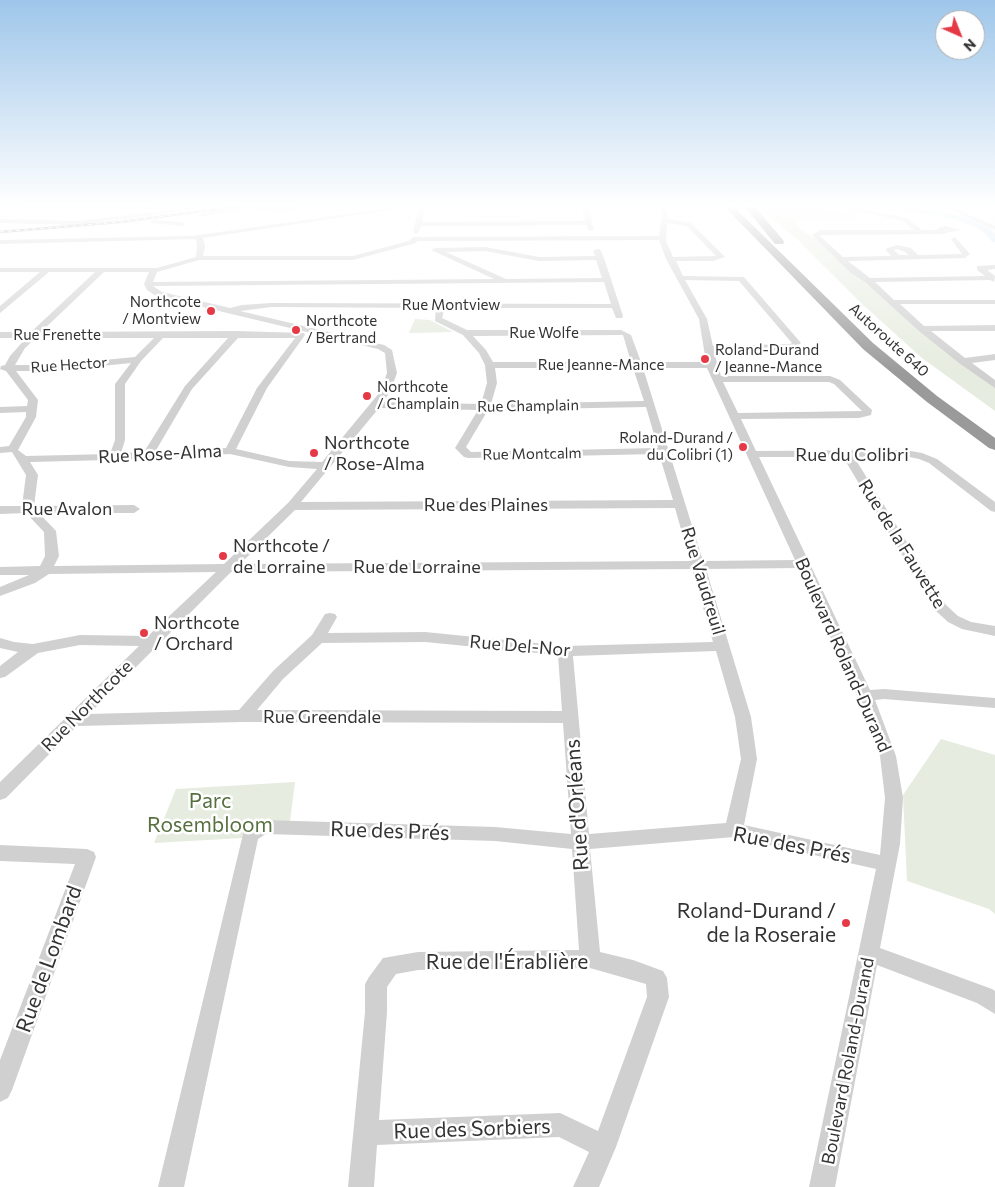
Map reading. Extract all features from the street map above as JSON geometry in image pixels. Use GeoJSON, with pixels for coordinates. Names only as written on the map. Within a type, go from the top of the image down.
{"type":"FeatureCollection","features":[{"type":"Feature","properties":{"kind":"highway","name":"Autoroute 640"},"geometry":{"type":"LineString","coordinates":[[782,262],[882,358],[938,404],[995,445]]}},
{"type":"Feature","properties":{"kind":"highway","name":"Autoroute 640"},"geometry":{"type":"LineString","coordinates":[[797,262],[886,348],[995,432]]}},
{"type":"Feature","properties":{"kind":"street"},"geometry":{"type":"LineString","coordinates":[[0,270],[154,270],[183,262]]}},
{"type":"Feature","properties":{"kind":"street"},"geometry":{"type":"LineString","coordinates":[[358,262],[359,274]]}},
{"type":"Feature","properties":{"kind":"street"},"geometry":{"type":"LineString","coordinates":[[467,262],[504,281]]}},
{"type":"Feature","properties":{"kind":"street"},"geometry":{"type":"LineString","coordinates":[[601,262],[619,316]]}},
{"type":"Feature","properties":{"kind":"street","name":"Boulevard Roland-Durand"},"geometry":{"type":"LineString","coordinates":[[672,262],[703,319],[708,349],[715,372],[865,696],[888,756],[894,798],[891,844],[822,1187]]}},
{"type":"Feature","properties":{"kind":"street"},"geometry":{"type":"LineString","coordinates":[[845,262],[868,280],[922,329],[995,385]]}},
{"type":"Feature","properties":{"kind":"street"},"geometry":{"type":"LineString","coordinates":[[994,278],[980,268],[995,267]]}},
{"type":"Feature","properties":{"kind":"street"},"geometry":{"type":"LineString","coordinates":[[0,310],[47,270]]}},
{"type":"Feature","properties":{"kind":"street"},"geometry":{"type":"LineString","coordinates":[[13,449],[31,417],[33,400],[5,368],[22,346],[36,335],[102,270]]}},
{"type":"Feature","properties":{"kind":"street"},"geometry":{"type":"LineString","coordinates":[[154,270],[148,284],[359,274],[504,281],[607,280]]}},
{"type":"Feature","properties":{"kind":"street"},"geometry":{"type":"LineString","coordinates":[[680,278],[741,279],[797,343],[792,347],[708,349]]}},
{"type":"Feature","properties":{"kind":"street"},"geometry":{"type":"LineString","coordinates":[[868,280],[994,278]]}},
{"type":"Feature","properties":{"kind":"street","name":"Rue Northcote"},"geometry":{"type":"LineString","coordinates":[[0,793],[152,641],[292,506],[376,405],[385,392],[392,373],[388,352],[366,343],[301,332],[158,294],[148,284]]}},
{"type":"Feature","properties":{"kind":"street"},"geometry":{"type":"LineString","coordinates":[[892,302],[995,302]]}},
{"type":"Feature","properties":{"kind":"street","name":"Rue Montview"},"geometry":{"type":"LineString","coordinates":[[228,312],[242,307],[271,305],[616,306]]}},
{"type":"Feature","properties":{"kind":"street"},"geometry":{"type":"LineString","coordinates":[[441,306],[438,319],[466,333],[483,352],[490,365]]}},
{"type":"Feature","properties":{"kind":"street"},"geometry":{"type":"LineString","coordinates":[[922,329],[995,328]]}},
{"type":"Feature","properties":{"kind":"street"},"geometry":{"type":"LineString","coordinates":[[230,451],[262,388],[301,332]]}},
{"type":"Feature","properties":{"kind":"street","name":"Rue Frenette"},"geometry":{"type":"LineString","coordinates":[[0,336],[301,332]]}},
{"type":"Feature","properties":{"kind":"street","name":"Rue Wolfe"},"geometry":{"type":"LineString","coordinates":[[466,333],[624,334]]}},
{"type":"Feature","properties":{"kind":"street"},"geometry":{"type":"LineString","coordinates":[[114,457],[120,440],[120,384],[138,359],[162,334]]}},
{"type":"Feature","properties":{"kind":"street"},"geometry":{"type":"LineString","coordinates":[[147,456],[188,388],[236,334]]}},
{"type":"Feature","properties":{"kind":"street","name":"Rue Vaudreuil"},"geometry":{"type":"LineString","coordinates":[[624,334],[650,404],[743,716],[749,759],[734,830]]}},
{"type":"Feature","properties":{"kind":"street"},"geometry":{"type":"LineString","coordinates":[[962,361],[995,357]]}},
{"type":"Feature","properties":{"kind":"street","name":"Rue Hector"},"geometry":{"type":"LineString","coordinates":[[5,368],[52,368],[138,359]]}},
{"type":"Feature","properties":{"kind":"street","name":"Rue Jeanne-Mance"},"geometry":{"type":"LineString","coordinates":[[490,365],[637,365],[830,379],[836,382],[867,410],[866,413],[860,415],[735,416]]}},
{"type":"Feature","properties":{"kind":"street","name":"Rue Montcalm"},"geometry":{"type":"LineString","coordinates":[[490,365],[492,383],[485,407],[460,448],[468,455],[664,451]]}},
{"type":"Feature","properties":{"kind":"street","name":"Rue Champlain"},"geometry":{"type":"LineString","coordinates":[[376,405],[485,407],[650,404]]}},
{"type":"Feature","properties":{"kind":"street"},"geometry":{"type":"LineString","coordinates":[[0,410],[32,409]]}},
{"type":"Feature","properties":{"kind":"street"},"geometry":{"type":"LineString","coordinates":[[0,450],[13,449],[23,458],[32,475],[28,509],[50,531],[52,556],[45,571],[30,580],[0,592]]}},
{"type":"Feature","properties":{"kind":"street","name":"Rue Rose-Alma"},"geometry":{"type":"LineString","coordinates":[[23,458],[147,456],[230,451],[289,464],[325,466]]}},
{"type":"Feature","properties":{"kind":"street","name":"Rue du Colibri"},"geometry":{"type":"LineString","coordinates":[[753,454],[906,453],[922,456],[933,460],[995,508]]}},
{"type":"Feature","properties":{"kind":"street","name":"Rue de la Fauvette"},"geometry":{"type":"LineString","coordinates":[[846,454],[941,608],[953,619],[967,626],[995,631]]}},
{"type":"Feature","properties":{"kind":"street","name":"Rue des Plaines"},"geometry":{"type":"LineString","coordinates":[[292,506],[680,504]]}},
{"type":"Feature","properties":{"kind":"street","name":"Rue Avalon"},"geometry":{"type":"LineString","coordinates":[[0,510],[134,509]]}},
{"type":"Feature","properties":{"kind":"street","name":"Rue de Lorraine"},"geometry":{"type":"LineString","coordinates":[[0,571],[804,564]]}},
{"type":"Feature","properties":{"kind":"street"},"geometry":{"type":"LineString","coordinates":[[244,716],[278,675],[318,638],[330,617]]}},
{"type":"Feature","properties":{"kind":"street","name":"Rue Del-Nor"},"geometry":{"type":"LineString","coordinates":[[318,638],[425,637],[565,651],[722,646]]}},
{"type":"Feature","properties":{"kind":"street"},"geometry":{"type":"LineString","coordinates":[[0,643],[13,647],[33,649],[80,640],[152,641]]}},
{"type":"Feature","properties":{"kind":"street"},"geometry":{"type":"LineString","coordinates":[[0,673],[33,649]]}},
{"type":"Feature","properties":{"kind":"street","name":"Rue d'Orléans"},"geometry":{"type":"LineString","coordinates":[[565,651],[590,960]]}},
{"type":"Feature","properties":{"kind":"street"},"geometry":{"type":"LineString","coordinates":[[865,696],[884,694],[995,703]]}},
{"type":"Feature","properties":{"kind":"street","name":"Rue Greendale"},"geometry":{"type":"LineString","coordinates":[[74,720],[244,716],[570,717]]}},
{"type":"Feature","properties":{"kind":"street","name":"Rue des Prés"},"geometry":{"type":"LineString","coordinates":[[171,1187],[250,835],[263,827],[495,834],[579,842],[734,830],[887,864]]}},
{"type":"Feature","properties":{"kind":"street","name":"Rue de Lombard"},"geometry":{"type":"LineString","coordinates":[[0,853],[87,857],[0,1090]]}},
{"type":"Feature","properties":{"kind":"street"},"geometry":{"type":"LineString","coordinates":[[869,953],[984,996],[995,1004]]}},
{"type":"Feature","properties":{"kind":"street","name":"Rue de l'Érablière"},"geometry":{"type":"LineString","coordinates":[[362,1187],[376,984],[390,964],[418,961],[590,960],[656,978],[658,997],[604,1147],[586,1187]]}},
{"type":"Feature","properties":{"kind":"street","name":"Rue des Sorbiers"},"geometry":{"type":"LineString","coordinates":[[366,1133],[560,1125],[604,1147]]}},
{"type":"Feature","properties":{"kind":"green space"},"geometry":{"type":"Polygon","coordinates":[[[820,262],[844,262],[995,387],[995,411],[922,358],[860,302],[820,262]]]}},
{"type":"Feature","properties":{"kind":"green space"},"geometry":{"type":"Polygon","coordinates":[[[415,319],[430,320],[453,332],[409,333],[415,319]]]}},
{"type":"Feature","properties":{"kind":"green space"},"geometry":{"type":"Polygon","coordinates":[[[941,739],[995,755],[995,914],[989,909],[907,881],[903,795],[941,739]]]}},
{"type":"Feature","properties":{"kind":"green space","name":"Parc Rosembloom"},"geometry":{"type":"Polygon","coordinates":[[[295,782],[290,821],[250,821],[243,838],[154,843],[176,789],[295,782]]]}},
{"type":"Feature","properties":{"kind":"place","name":"Northcote / Montview"},"geometry":{"type":"Point","coordinates":[211,311]}},
{"type":"Feature","properties":{"kind":"place","name":"Northcote / Bertrand"},"geometry":{"type":"Point","coordinates":[296,330]}},
{"type":"Feature","properties":{"kind":"place","name":"Roland-Durand / Jeanne-Mance"},"geometry":{"type":"Point","coordinates":[705,359]}},
{"type":"Feature","properties":{"kind":"place","name":"Northcote / Champlain"},"geometry":{"type":"Point","coordinates":[367,396]}},
{"type":"Feature","properties":{"kind":"place","name":"Roland-Durand / du Colibri (1)"},"geometry":{"type":"Point","coordinates":[743,447]}},
{"type":"Feature","properties":{"kind":"place","name":"Northcote / Rose-Alma"},"geometry":{"type":"Point","coordinates":[314,453]}},
{"type":"Feature","properties":{"kind":"place","name":"Northcote / de Lorraine"},"geometry":{"type":"Point","coordinates":[223,556]}},
{"type":"Feature","properties":{"kind":"place","name":"Northcote / Orchard"},"geometry":{"type":"Point","coordinates":[144,633]}},
{"type":"Feature","properties":{"kind":"place","name":"Roland-Durand / de la Roseraie"},"geometry":{"type":"Point","coordinates":[846,923]}}]}
